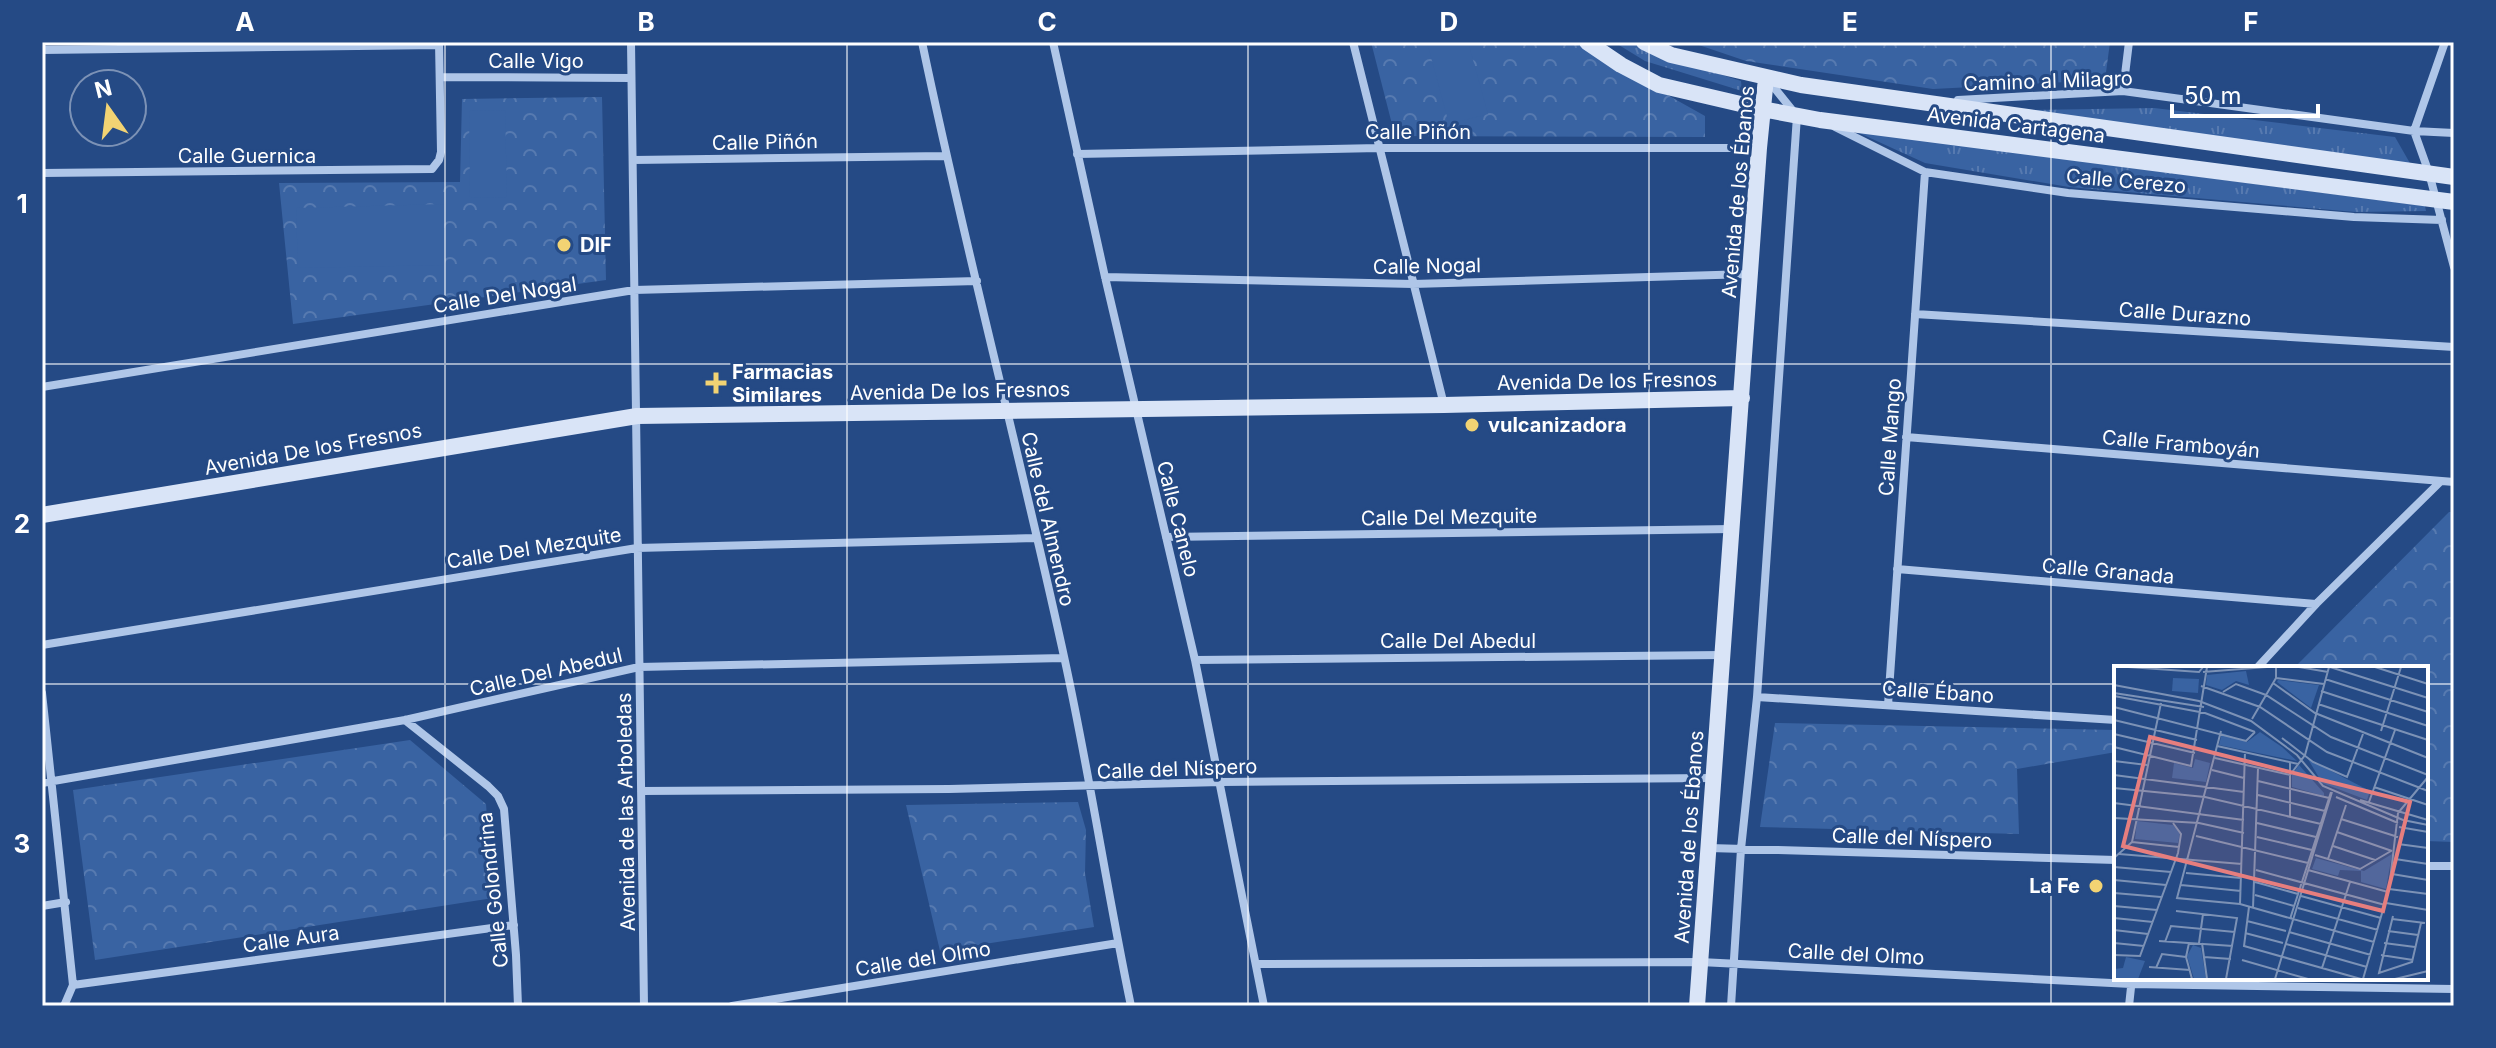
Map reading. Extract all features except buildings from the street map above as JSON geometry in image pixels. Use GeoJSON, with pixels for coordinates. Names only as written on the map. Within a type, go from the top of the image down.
{"type":"FeatureCollection","features":[{"type":"Feature","properties":{"kind":"street","name":"Avenida de las Arboledas"},"geometry":{"type":"LineString","coordinates":[[631,42],[644,1006]]}},
{"type":"Feature","properties":{"kind":"street","name":"Calle del Almendro"},"geometry":{"type":"LineString","coordinates":[[922,42],[1092,787],[1131,1006]]}},
{"type":"Feature","properties":{"kind":"street","name":"Calle Canelo"},"geometry":{"type":"LineString","coordinates":[[1053,42],[1195,660],[1264,1006]]}},
{"type":"Feature","properties":{"kind":"street"},"geometry":{"type":"LineString","coordinates":[[1353,42],[1444,405]]}},
{"type":"Feature","properties":{"kind":"street","name":"Avenida Cartagena"},"geometry":{"type":"LineString","coordinates":[[1587,42],[1659,85],[1797,116],[2454,202]]}},
{"type":"Feature","properties":{"kind":"street","name":"Avenida Cartagena"},"geometry":{"type":"LineString","coordinates":[[1644,42],[1671,55],[1766,78],[2454,177]]}},
{"type":"Feature","properties":{"kind":"street"},"geometry":{"type":"LineString","coordinates":[[2123,91],[2129,42]]}},
{"type":"Feature","properties":{"kind":"street"},"geometry":{"type":"LineString","coordinates":[[2445,42],[2414,131],[2452,251],[2454,267]]}},
{"type":"Feature","properties":{"kind":"street"},"geometry":{"type":"LineString","coordinates":[[42,50],[439,44],[441,77]]}},
{"type":"Feature","properties":{"kind":"street","name":"Calle Vigo"},"geometry":{"type":"LineString","coordinates":[[441,77],[631,78]]}},
{"type":"Feature","properties":{"kind":"street","name":"Calle Guernica"},"geometry":{"type":"LineString","coordinates":[[42,173],[425,171],[436,165],[441,152],[441,77]]}},
{"type":"Feature","properties":{"kind":"street","name":"Avenida de los Ébanos"},"geometry":{"type":"LineString","coordinates":[[1697,1006],[1749,274],[1766,78]]}},
{"type":"Feature","properties":{"kind":"street","name":"Avenida de los Ébanos"},"geometry":{"type":"LineString","coordinates":[[1766,78],[1797,116]]}},
{"type":"Feature","properties":{"kind":"street","name":"Camino al Milagro"},"geometry":{"type":"LineString","coordinates":[[1929,102],[2123,91],[2414,131],[2454,133]]}},
{"type":"Feature","properties":{"kind":"street"},"geometry":{"type":"LineString","coordinates":[[1731,1006],[1741,849],[1757,697],[1797,116]]}},
{"type":"Feature","properties":{"kind":"street","name":"Calle Cerezo"},"geometry":{"type":"LineString","coordinates":[[1820,120],[1925,172],[2068,193],[2354,217],[2442,220]]}},
{"type":"Feature","properties":{"kind":"street","name":"Calle Piñón"},"geometry":{"type":"LineString","coordinates":[[1077,154],[1379,148],[1759,148]]}},
{"type":"Feature","properties":{"kind":"street","name":"Calle Piñón"},"geometry":{"type":"LineString","coordinates":[[633,160],[946,156]]}},
{"type":"Feature","properties":{"kind":"street","name":"Calle Mango"},"geometry":{"type":"LineString","coordinates":[[1888,705],[1925,172]]}},
{"type":"Feature","properties":{"kind":"street","name":"Calle Nogal"},"geometry":{"type":"LineString","coordinates":[[1105,277],[1413,284],[1749,274]]}},
{"type":"Feature","properties":{"kind":"street","name":"Calle Del Nogal"},"geometry":{"type":"LineString","coordinates":[[42,387],[634,290],[977,281]]}},
{"type":"Feature","properties":{"kind":"street","name":"Calle Durazno"},"geometry":{"type":"LineString","coordinates":[[1915,314],[2454,347]]}},
{"type":"Feature","properties":{"kind":"street","name":"Avenida De los Fresnos"},"geometry":{"type":"LineString","coordinates":[[42,515],[637,416],[1742,398]]}},
{"type":"Feature","properties":{"kind":"street","name":"Calle Framboyán"},"geometry":{"type":"LineString","coordinates":[[1906,437],[2454,482]]}},
{"type":"Feature","properties":{"kind":"street"},"geometry":{"type":"LineString","coordinates":[[2259,666],[2316,604],[2440,482]]}},
{"type":"Feature","properties":{"kind":"street","name":"Calle Del Mezquite"},"geometry":{"type":"LineString","coordinates":[[1166,537],[1732,529]]}},
{"type":"Feature","properties":{"kind":"street","name":"Calle Del Mezquite"},"geometry":{"type":"LineString","coordinates":[[42,645],[637,548],[1036,538]]}},
{"type":"Feature","properties":{"kind":"street","name":"Calle Granada"},"geometry":{"type":"LineString","coordinates":[[1897,569],[2316,604]]}},
{"type":"Feature","properties":{"kind":"street","name":"Calle Del Abedul"},"geometry":{"type":"LineString","coordinates":[[1195,660],[1722,655]]}},
{"type":"Feature","properties":{"kind":"street","name":"Calle Del Abedul"},"geometry":{"type":"LineString","coordinates":[[47,782],[405,720],[639,667],[1064,658]]}},
{"type":"Feature","properties":{"kind":"street"},"geometry":{"type":"LineString","coordinates":[[42,693],[47,782],[66,902],[73,985],[64,1006]]}},
{"type":"Feature","properties":{"kind":"street","name":"Calle Ébano"},"geometry":{"type":"LineString","coordinates":[[1757,697],[2114,720]]}},
{"type":"Feature","properties":{"kind":"street","name":"Calle Golondrina"},"geometry":{"type":"LineString","coordinates":[[405,720],[498,796],[504,809],[518,1006]]}},
{"type":"Feature","properties":{"kind":"street","name":"Calle del Níspero"},"geometry":{"type":"LineString","coordinates":[[641,791],[1713,778]]}},
{"type":"Feature","properties":{"kind":"street","name":"Calle del Níspero"},"geometry":{"type":"LineString","coordinates":[[1708,848],[2114,860]]}},
{"type":"Feature","properties":{"kind":"street"},"geometry":{"type":"LineString","coordinates":[[2428,866],[2454,866]]}},
{"type":"Feature","properties":{"kind":"street"},"geometry":{"type":"LineString","coordinates":[[42,906],[66,902]]}},
{"type":"Feature","properties":{"kind":"street","name":"Calle Aura"},"geometry":{"type":"LineString","coordinates":[[73,985],[514,925]]}},
{"type":"Feature","properties":{"kind":"street","name":"Calle del Olmo"},"geometry":{"type":"LineString","coordinates":[[732,1006],[1118,943]]}},
{"type":"Feature","properties":{"kind":"street","name":"Calle del Olmo"},"geometry":{"type":"LineString","coordinates":[[1256,964],[1700,962],[2132,981],[2454,989]]}},
{"type":"Feature","properties":{"kind":"street"},"geometry":{"type":"LineString","coordinates":[[2129,1006],[2132,981]]}},
{"type":"Feature","properties":{"kind":"green space"},"geometry":{"type":"Polygon","coordinates":[[[1371,42],[1573,42],[1705,116],[1705,137],[1395,136],[1371,42]]]}},
{"type":"Feature","properties":{"kind":"green space"},"geometry":{"type":"Polygon","coordinates":[[[1427,42],[1468,42],[1488,114],[1449,124],[1427,42]]]}},
{"type":"Feature","properties":{"kind":"green space"},"geometry":{"type":"Polygon","coordinates":[[[1614,42],[1637,42],[1657,54],[1741,81],[1742,91],[1645,61],[1614,42]]]}},
{"type":"Feature","properties":{"kind":"green space"},"geometry":{"type":"Polygon","coordinates":[[[1690,42],[2110,42],[2105,80],[1933,89],[1746,61],[1690,42]]]}},
{"type":"Feature","properties":{"kind":"green space"},"geometry":{"type":"Polygon","coordinates":[[[602,97],[606,280],[293,324],[279,183],[460,182],[462,99],[602,97]]]}},
{"type":"Feature","properties":{"kind":"green space"},"geometry":{"type":"Polygon","coordinates":[[[2154,108],[2395,137],[2411,165],[2026,110],[2154,108]]]}},
{"type":"Feature","properties":{"kind":"green space"},"geometry":{"type":"Polygon","coordinates":[[[505,110],[507,198],[470,197],[469,111],[505,110]]]}},
{"type":"Feature","properties":{"kind":"green space"},"geometry":{"type":"Polygon","coordinates":[[[1857,132],[2425,206],[2426,211],[2356,212],[2069,187],[1925,163],[1857,132]]]}},
{"type":"Feature","properties":{"kind":"green space"},"geometry":{"type":"Polygon","coordinates":[[[444,204],[445,265],[298,268],[296,208],[444,204]]]}},
{"type":"Feature","properties":{"kind":"green space"},"geometry":{"type":"Polygon","coordinates":[[[2449,512],[2454,512],[2454,842],[2428,841],[2428,666],[2296,666],[2449,512]]]}},
{"type":"Feature","properties":{"kind":"green space"},"geometry":{"type":"Polygon","coordinates":[[[1775,723],[2114,730],[2114,752],[2017,769],[2019,834],[1760,827],[1775,723]]]}},
{"type":"Feature","properties":{"kind":"green space"},"geometry":{"type":"Polygon","coordinates":[[[410,740],[486,804],[493,898],[95,960],[73,790],[410,740]]]}},
{"type":"Feature","properties":{"kind":"green space"},"geometry":{"type":"Polygon","coordinates":[[[1078,802],[1086,830],[1085,873],[1094,927],[940,951],[906,805],[1078,802]]]}},
{"type":"Feature","properties":{"kind":"place","name":"DIF"},"geometry":{"type":"Point","coordinates":[564,245]}},
{"type":"Feature","properties":{"kind":"place","name":"Farmacias Similares"},"geometry":{"type":"Point","coordinates":[716,383]}},
{"type":"Feature","properties":{"kind":"place","name":"vulcanizadora"},"geometry":{"type":"Point","coordinates":[1472,425]}},
{"type":"Feature","properties":{"kind":"place","name":"La Fe"},"geometry":{"type":"Point","coordinates":[2096,886]}}]}
